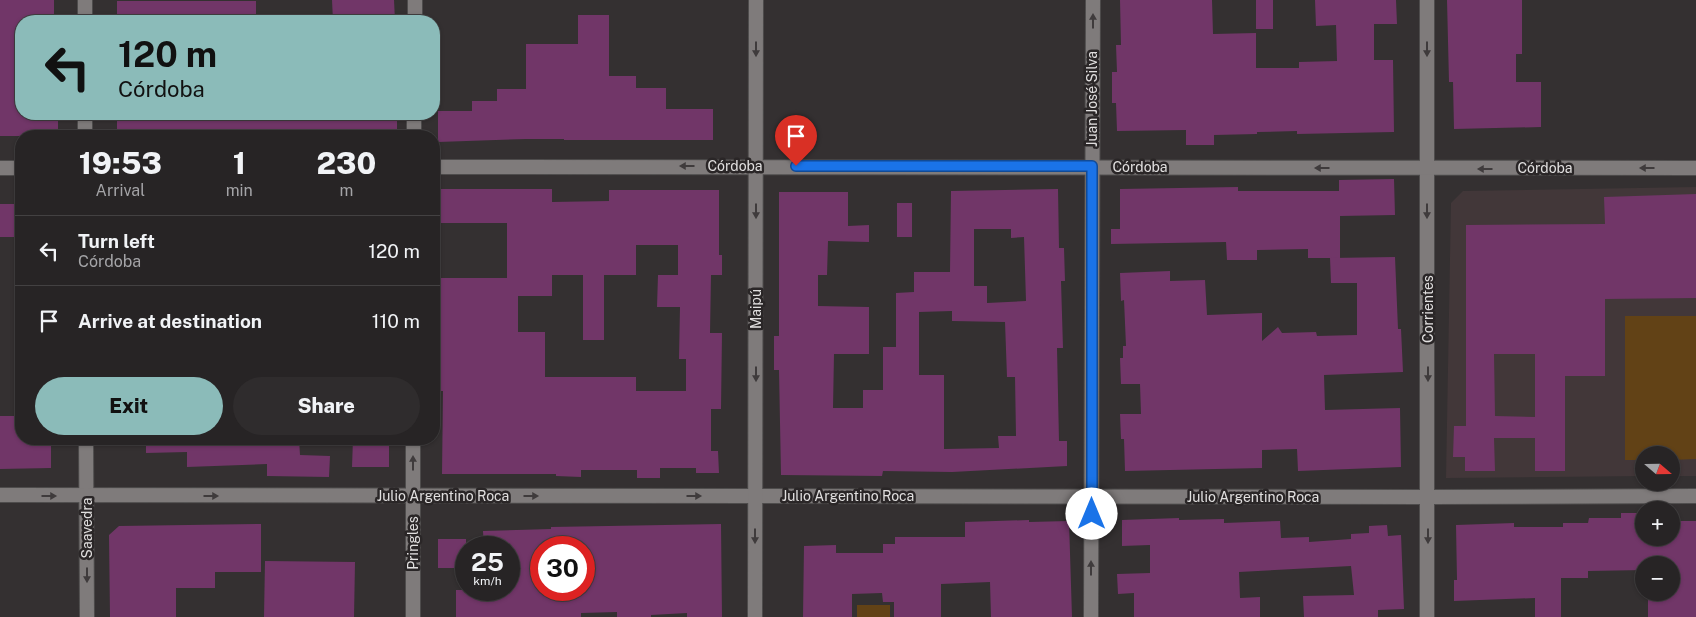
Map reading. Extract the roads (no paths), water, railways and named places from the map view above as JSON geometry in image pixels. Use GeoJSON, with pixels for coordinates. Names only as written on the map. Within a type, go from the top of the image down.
{"type":"FeatureCollection","features":[{"type":"Feature","properties":{"kind":"street"},"geometry":{"type":"LineString","coordinates":[[85,0],[85,15]]}},
{"type":"Feature","properties":{"kind":"street"},"geometry":{"type":"LineString","coordinates":[[414,15],[415,0]]}},
{"type":"Feature","properties":{"kind":"street","name":"Maipú"},"geometry":{"type":"LineString","coordinates":[[755,617],[756,0]]}},
{"type":"Feature","properties":{"kind":"street","name":"Juan José Silva"},"geometry":{"type":"LineString","coordinates":[[1091,617],[1093,0]]}},
{"type":"Feature","properties":{"kind":"street","name":"Corrientes"},"geometry":{"type":"LineString","coordinates":[[1426,0],[1427,617]]}},
{"type":"Feature","properties":{"kind":"street","name":"Córdoba"},"geometry":{"type":"LineString","coordinates":[[440,167],[1092,166],[1427,169],[1696,168]]}},
{"type":"Feature","properties":{"kind":"street"},"geometry":{"type":"LineString","coordinates":[[0,168],[15,168]]}},
{"type":"Feature","properties":{"kind":"street","name":"Saavedra"},"geometry":{"type":"LineString","coordinates":[[86,445],[87,617]]}},
{"type":"Feature","properties":{"kind":"street","name":"Pringles"},"geometry":{"type":"LineString","coordinates":[[413,445],[413,617]]}},
{"type":"Feature","properties":{"kind":"street","name":"Julio Argentino Roca"},"geometry":{"type":"LineString","coordinates":[[0,495],[1696,496]]}}]}
